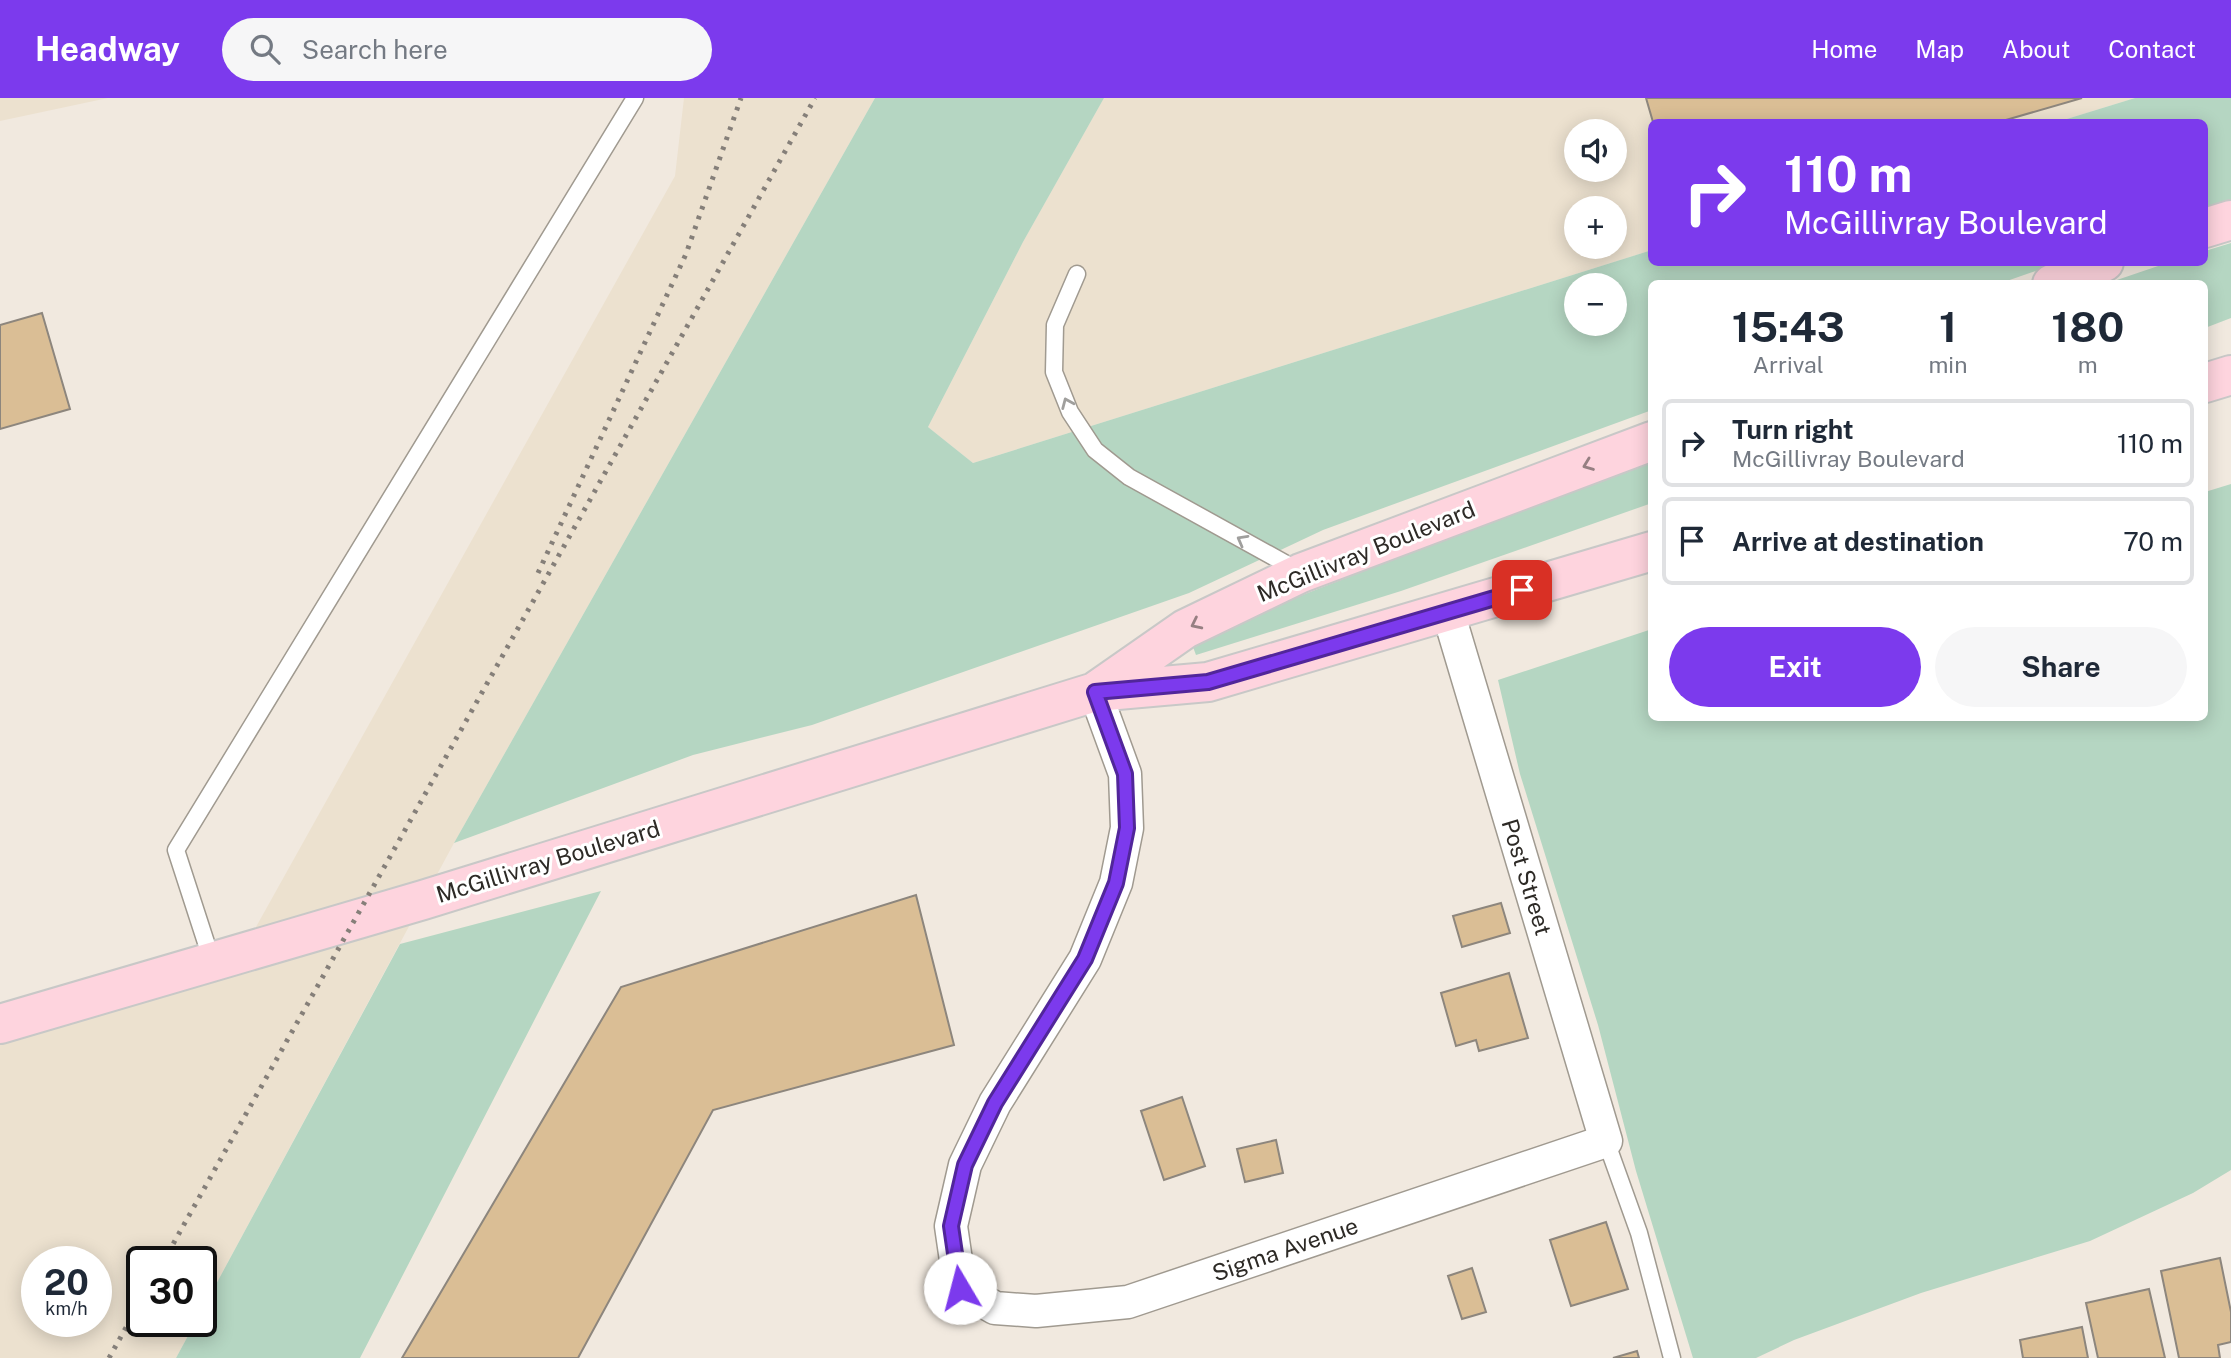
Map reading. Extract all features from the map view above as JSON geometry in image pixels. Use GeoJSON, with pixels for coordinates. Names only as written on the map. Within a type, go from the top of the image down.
{"type":"FeatureCollection","features":[{"type":"Feature","properties":{"kind":"main road"},"geometry":{"type":"LineString","coordinates":[[2208,227],[2231,220]]}},
{"type":"Feature","properties":{"kind":"main road"},"geometry":{"type":"LineString","coordinates":[[2061,280],[2095,266]]}},
{"type":"Feature","properties":{"kind":"main road"},"geometry":{"type":"LineString","coordinates":[[2208,382],[2231,375]]}},
{"type":"Feature","properties":{"kind":"main road","name":"McGillivray Boulevard"},"geometry":{"type":"LineString","coordinates":[[1095,692],[1185,629],[1301,573],[1648,443]]}},
{"type":"Feature","properties":{"kind":"main road","name":"McGillivray Boulevard"},"geometry":{"type":"LineString","coordinates":[[0,1024],[436,896],[1095,692],[1208,682],[1648,552]]}},
{"type":"Feature","properties":{"kind":"street","name":"Post Street"},"geometry":{"type":"LineString","coordinates":[[1448,612],[1606,1141]]}},
{"type":"Feature","properties":{"kind":"street","name":"Sigma Avenue"},"geometry":{"type":"LineString","coordinates":[[1095,692],[1125,774],[1127,828],[1116,883],[1085,959],[995,1103],[965,1165],[951,1226],[960,1288],[995,1308],[1036,1311],[1128,1302],[1606,1141]]}},
{"type":"Feature","properties":{"kind":"lane"},"geometry":{"type":"LineString","coordinates":[[212,961],[176,850],[635,98]]}},
{"type":"Feature","properties":{"kind":"lane"},"geometry":{"type":"LineString","coordinates":[[1077,274],[1055,325],[1054,372],[1070,412],[1096,450],[1129,477],[1301,573]]}},
{"type":"Feature","properties":{"kind":"lane"},"geometry":{"type":"LineString","coordinates":[[1606,1141],[1639,1233],[1672,1358]]}},
{"type":"Feature","properties":{"kind":"shaded area"},"geometry":{"type":"Polygon","coordinates":[[[0,98],[108,98],[0,121],[0,98]]]}},
{"type":"Feature","properties":{"kind":"shaded area"},"geometry":{"type":"Polygon","coordinates":[[[684,98],[875,98],[454,843],[217,1282],[217,1246],[126,1246],[126,1337],[187,1337],[176,1358],[0,1358],[0,1024],[242,952],[675,176],[684,98]]]}},
{"type":"Feature","properties":{"kind":"shaded area"},"geometry":{"type":"Polygon","coordinates":[[[1104,98],[2135,98],[2067,119],[1648,119],[1648,251],[1627,258],[1627,196],[1564,196],[1564,259],[1623,259],[1579,273],[1564,273],[1564,278],[973,463],[928,427],[1023,242],[1104,98]]]}},
{"type":"Feature","properties":{"kind":"green space"},"geometry":{"type":"Polygon","coordinates":[[[875,98],[1104,98],[1023,242],[928,427],[973,463],[1564,278],[1564,336],[1627,336],[1627,273],[1579,273],[1648,251],[1648,266],[2050,266],[2010,280],[1648,280],[1648,411],[1323,530],[1189,593],[812,725],[693,755],[454,843],[875,98]]]}},
{"type":"Feature","properties":{"kind":"green space"},"geometry":{"type":"Polygon","coordinates":[[[2135,98],[2231,98],[2231,201],[2208,209],[2208,119],[2067,119],[2135,98]]]}},
{"type":"Feature","properties":{"kind":"green space"},"geometry":{"type":"Polygon","coordinates":[[[2231,243],[2231,318],[2208,327],[2208,280],[2117,280],[2158,266],[2208,266],[2208,250],[2231,243]]]}},
{"type":"Feature","properties":{"kind":"green space"},"geometry":{"type":"Polygon","coordinates":[[[1648,460],[1648,504],[1401,591],[1196,655],[1190,639],[1648,460]]]}},
{"type":"Feature","properties":{"kind":"green space"},"geometry":{"type":"Polygon","coordinates":[[[2231,484],[2231,1170],[2193,1193],[2090,1241],[1921,1293],[1794,1340],[1756,1358],[1693,1358],[1636,1171],[1598,1025],[1520,774],[1498,680],[1648,630],[1648,721],[2208,721],[2208,491],[2231,484]]]}},
{"type":"Feature","properties":{"kind":"green space"},"geometry":{"type":"Polygon","coordinates":[[[601,891],[360,1358],[176,1358],[187,1337],[217,1337],[217,1282],[400,944],[601,891]]]}},
{"type":"Feature","properties":{"kind":"building"},"geometry":{"type":"Polygon","coordinates":[[[1646,98],[2082,98],[2009,119],[1652,119],[1646,98]]]}},
{"type":"Feature","properties":{"kind":"building"},"geometry":{"type":"Polygon","coordinates":[[[42,313],[70,409],[0,429],[0,325],[42,313]]]}},
{"type":"Feature","properties":{"kind":"building"},"geometry":{"type":"Polygon","coordinates":[[[916,895],[954,1045],[713,1110],[578,1358],[402,1358],[621,987],[916,895]]]}},
{"type":"Feature","properties":{"kind":"building"},"geometry":{"type":"Polygon","coordinates":[[[1501,903],[1510,933],[1462,947],[1453,916],[1501,903]]]}},
{"type":"Feature","properties":{"kind":"building"},"geometry":{"type":"Polygon","coordinates":[[[1509,973],[1528,1038],[1479,1051],[1476,1040],[1456,1046],[1441,993],[1509,973]]]}},
{"type":"Feature","properties":{"kind":"building"},"geometry":{"type":"Polygon","coordinates":[[[1182,1097],[1205,1166],[1164,1180],[1141,1111],[1182,1097]]]}},
{"type":"Feature","properties":{"kind":"building"},"geometry":{"type":"Polygon","coordinates":[[[1276,1140],[1283,1173],[1245,1182],[1237,1149],[1276,1140]]]}},
{"type":"Feature","properties":{"kind":"building"},"geometry":{"type":"Polygon","coordinates":[[[1606,1222],[1628,1289],[1571,1306],[1550,1240],[1606,1222]]]}},
{"type":"Feature","properties":{"kind":"building"},"geometry":{"type":"Polygon","coordinates":[[[2220,1258],[2231,1312],[2231,1342],[2218,1345],[2220,1358],[2179,1358],[2161,1271],[2220,1258]]]}},
{"type":"Feature","properties":{"kind":"building"},"geometry":{"type":"Polygon","coordinates":[[[1472,1268],[1486,1312],[1462,1319],[1448,1276],[1472,1268]]]}},
{"type":"Feature","properties":{"kind":"building"},"geometry":{"type":"Polygon","coordinates":[[[2149,1289],[2165,1358],[2098,1358],[2086,1303],[2149,1289]]]}},
{"type":"Feature","properties":{"kind":"building"},"geometry":{"type":"Polygon","coordinates":[[[2082,1327],[2088,1358],[2023,1358],[2020,1340],[2082,1327]]]}},
{"type":"Feature","properties":{"kind":"building"},"geometry":{"type":"Polygon","coordinates":[[[1637,1351],[1639,1358],[1613,1358],[1637,1351]]]}},
{"type":"Feature","properties":{"kind":"railway"},"geometry":{"type":"LineString","coordinates":[[538,573],[686,254],[741,98]]}},
{"type":"Feature","properties":{"kind":"railway"},"geometry":{"type":"LineString","coordinates":[[172,1246],[815,98]]}},
{"type":"Feature","properties":{"kind":"railway"},"geometry":{"type":"LineString","coordinates":[[109,1358],[126,1328]]}},
{"type":"Feature","properties":{"kind":"route"},"geometry":{"type":"LineString","coordinates":[[960,1288],[951,1226],[965,1165],[995,1103],[1085,959],[1116,883],[1127,828],[1125,774],[1095,692],[1208,682],[1522,590]]}}]}
